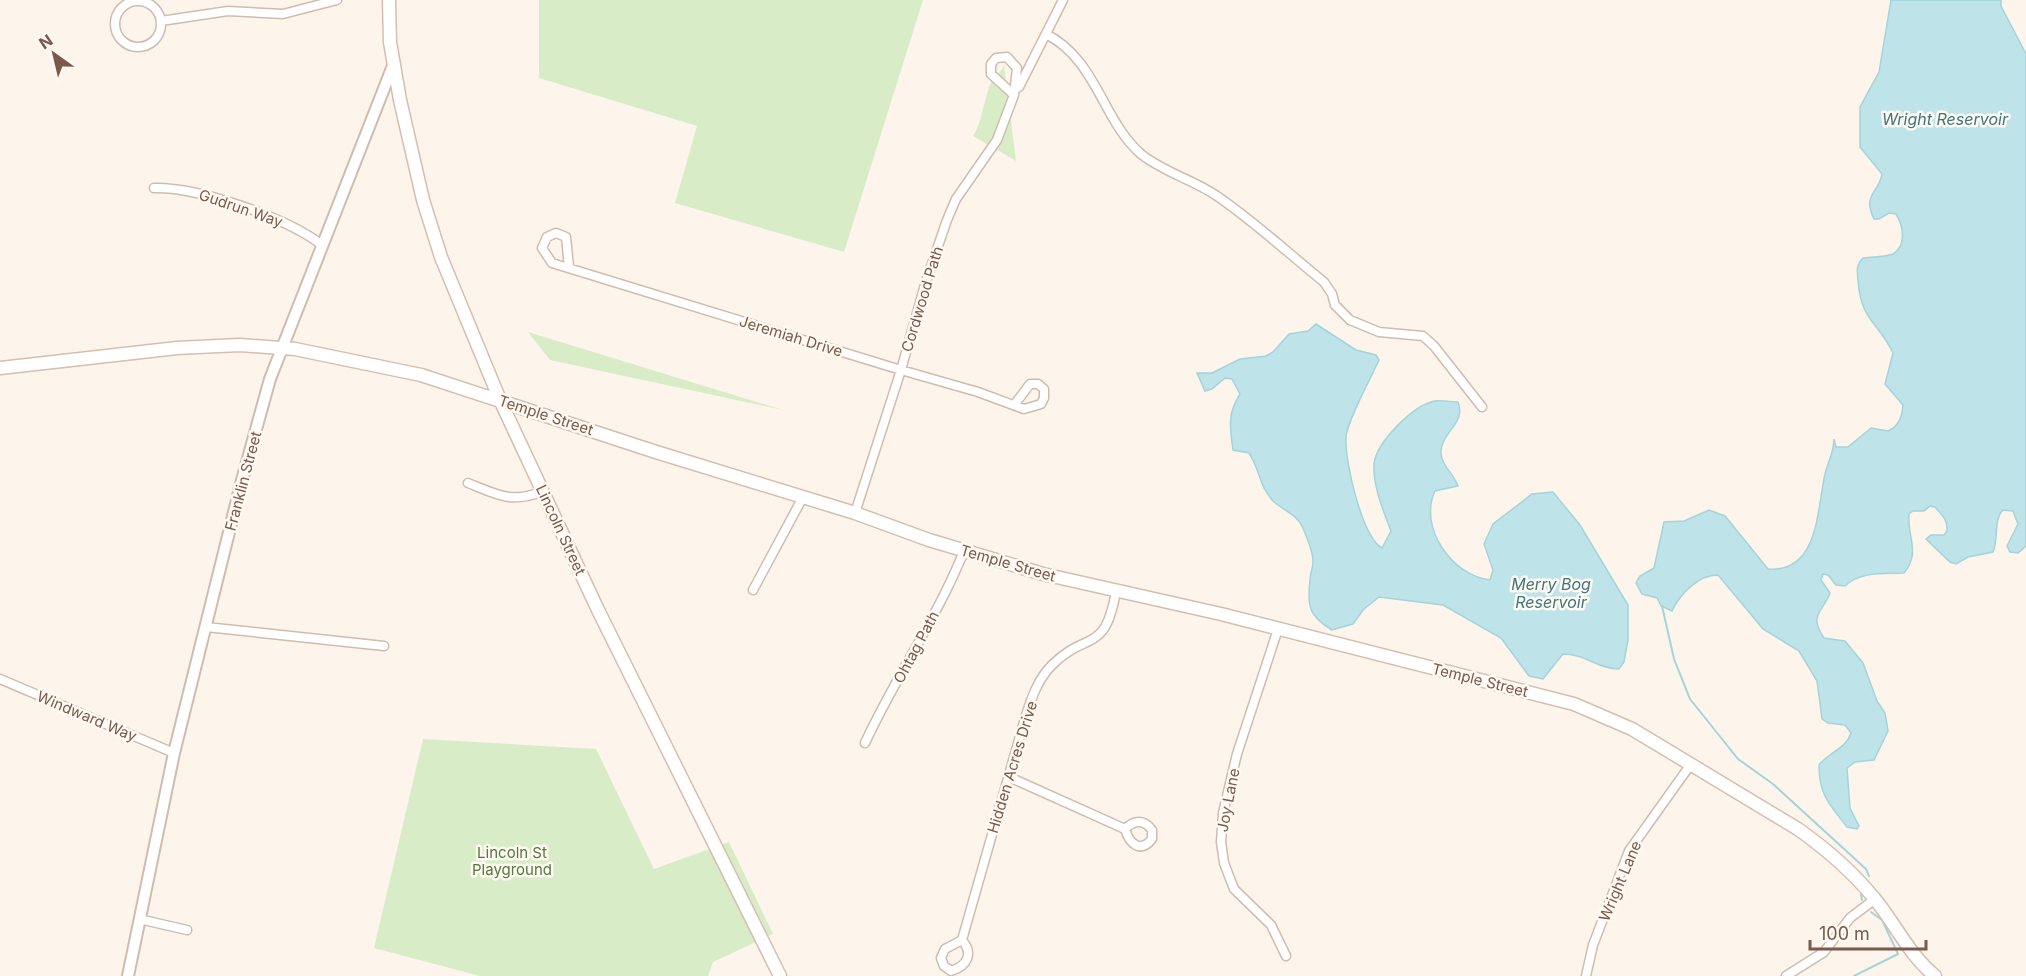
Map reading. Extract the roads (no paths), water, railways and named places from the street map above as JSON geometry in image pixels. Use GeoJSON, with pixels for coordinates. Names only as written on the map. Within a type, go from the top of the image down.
{"type":"FeatureCollection","features":[{"type":"Feature","properties":{"kind":"main road","name":"Franklin Street"},"geometry":{"type":"LineString","coordinates":[[389,0],[394,63]]}},
{"type":"Feature","properties":{"kind":"main road","name":"Lincoln Street"},"geometry":{"type":"LineString","coordinates":[[394,63],[412,158],[432,232],[500,400],[652,722],[711,834],[780,976]]}},
{"type":"Feature","properties":{"kind":"main road","name":"Temple Street"},"geometry":{"type":"LineString","coordinates":[[0,368],[194,346],[282,348],[413,373],[656,452],[855,513],[964,551],[1043,574],[1278,629],[1574,704],[1632,729],[1798,829],[1837,859],[1875,899],[1917,959],[1935,976]]}},
{"type":"Feature","properties":{"kind":"street"},"geometry":{"type":"LineString","coordinates":[[161,21],[228,11],[283,14],[337,0]]}},
{"type":"Feature","properties":{"kind":"street"},"geometry":{"type":"LineString","coordinates":[[1014,95],[1063,0]]}},
{"type":"Feature","properties":{"kind":"street"},"geometry":{"type":"LineString","coordinates":[[136,1],[154,8],[161,21],[158,36],[151,44],[142,48],[124,43],[115,29],[119,10],[136,1]]}},
{"type":"Feature","properties":{"kind":"street"},"geometry":{"type":"LineString","coordinates":[[1046,34],[1064,44],[1082,65],[1128,139],[1142,154],[1217,196],[1324,282],[1332,294],[1335,305],[1350,320],[1379,332],[1423,336],[1434,346],[1482,407]]}},
{"type":"Feature","properties":{"kind":"street","name":"Cordwood Path"},"geometry":{"type":"LineString","coordinates":[[855,513],[901,370],[926,280],[947,220],[956,199],[997,140],[1014,95],[1017,68],[1006,57],[995,58],[991,64],[991,74],[1014,95]]}},
{"type":"Feature","properties":{"kind":"street","name":"Franklin Street"},"geometry":{"type":"LineString","coordinates":[[128,976],[174,753],[242,480],[282,348],[394,63]]}},
{"type":"Feature","properties":{"kind":"street","name":"Gudrun Way"},"geometry":{"type":"LineString","coordinates":[[154,188],[186,190],[238,206],[296,228],[322,245]]}},
{"type":"Feature","properties":{"kind":"street","name":"Jeremiah Drive"},"geometry":{"type":"LineString","coordinates":[[569,267],[1015,404]]}},
{"type":"Feature","properties":{"kind":"street"},"geometry":{"type":"LineString","coordinates":[[468,483],[512,498],[525,499],[543,491]]}},
{"type":"Feature","properties":{"kind":"street"},"geometry":{"type":"LineString","coordinates":[[753,590],[803,497]]}},
{"type":"Feature","properties":{"kind":"street","name":"Ohtag Path"},"geometry":{"type":"LineString","coordinates":[[865,744],[911,651],[953,578],[964,551]]}},
{"type":"Feature","properties":{"kind":"street","name":"Hidden Acres Drive"},"geometry":{"type":"LineString","coordinates":[[962,940],[1026,715],[1038,684],[1054,663],[1104,632],[1112,614],[1116,591]]}},
{"type":"Feature","properties":{"kind":"street"},"geometry":{"type":"LineString","coordinates":[[206,627],[384,646]]}},
{"type":"Feature","properties":{"kind":"street","name":"Joy Lane"},"geometry":{"type":"LineString","coordinates":[[1278,629],[1237,754],[1223,813],[1221,842],[1224,863],[1234,889],[1271,925],[1287,956]]}},
{"type":"Feature","properties":{"kind":"street","name":"Windward Way"},"geometry":{"type":"LineString","coordinates":[[0,679],[174,753]]}},
{"type":"Feature","properties":{"kind":"street","name":"Wright Lane"},"geometry":{"type":"LineString","coordinates":[[1586,976],[1593,945],[1629,851],[1691,764]]}},
{"type":"Feature","properties":{"kind":"street"},"geometry":{"type":"LineString","coordinates":[[1009,777],[1125,829]]}},
{"type":"Feature","properties":{"kind":"street"},"geometry":{"type":"LineString","coordinates":[[1786,976],[1824,952],[1850,918],[1875,899]]}},
{"type":"Feature","properties":{"kind":"street"},"geometry":{"type":"LineString","coordinates":[[139,919],[187,930]]}},
{"type":"Feature","properties":{"kind":"water","name":"Wright Reservoir"},"geometry":{"type":"Polygon","coordinates":[[[1891,0],[2001,0],[2001,6],[2026,54],[2026,546],[2018,553],[2010,552],[2007,546],[2018,524],[2013,511],[2003,510],[1998,519],[1993,552],[1968,557],[1956,564],[1950,562],[1926,539],[1931,535],[1944,535],[1947,531],[1944,518],[1935,507],[1930,506],[1924,511],[1913,511],[1909,514],[1913,552],[1909,566],[1904,573],[1865,576],[1845,586],[1836,585],[1828,575],[1823,574],[1821,580],[1830,593],[1818,614],[1819,630],[1824,638],[1845,641],[1863,663],[1877,701],[1885,713],[1888,731],[1874,760],[1855,762],[1847,768],[1850,808],[1859,826],[1857,829],[1847,827],[1830,805],[1823,792],[1819,775],[1819,765],[1845,743],[1851,733],[1845,725],[1828,723],[1822,719],[1817,681],[1799,651],[1763,629],[1718,575],[1704,578],[1690,587],[1672,611],[1661,606],[1657,598],[1642,594],[1636,583],[1640,576],[1654,568],[1664,522],[1684,521],[1709,510],[1725,516],[1768,569],[1785,568],[1797,561],[1813,536],[1834,439],[1836,447],[1848,447],[1871,428],[1888,431],[1899,421],[1903,405],[1885,384],[1893,353],[1866,313],[1860,294],[1857,270],[1863,258],[1893,254],[1902,241],[1902,229],[1896,214],[1889,213],[1879,219],[1874,219],[1870,199],[1882,174],[1860,147],[1860,107],[1879,72],[1891,0]]]}},
{"type":"Feature","properties":{"kind":"water","name":"Merry Bog Reservoir"},"geometry":{"type":"Polygon","coordinates":[[[1316,324],[1356,350],[1376,355],[1379,360],[1355,410],[1346,437],[1348,462],[1356,497],[1361,514],[1375,541],[1382,548],[1391,531],[1375,481],[1374,464],[1381,446],[1396,427],[1414,411],[1431,402],[1458,402],[1459,416],[1444,440],[1441,453],[1443,462],[1458,486],[1435,491],[1431,505],[1431,520],[1442,547],[1451,560],[1463,569],[1476,577],[1490,580],[1493,570],[1484,544],[1493,524],[1532,494],[1553,492],[1580,525],[1628,605],[1628,640],[1624,662],[1619,669],[1604,667],[1578,656],[1563,654],[1543,679],[1529,676],[1501,638],[1443,605],[1379,597],[1363,610],[1353,624],[1332,630],[1318,620],[1310,604],[1309,589],[1313,558],[1302,526],[1296,518],[1269,496],[1249,453],[1233,450],[1231,415],[1240,394],[1232,379],[1225,378],[1212,389],[1205,391],[1197,373],[1212,373],[1240,359],[1266,356],[1273,352],[1289,334],[1308,331],[1316,324]]]}},
{"type":"Feature","properties":{"kind":"waterway"},"geometry":{"type":"LineString","coordinates":[[1662,606],[1674,659],[1690,699],[1738,759],[1773,784],[1866,869],[1869,876]]}},
{"type":"Feature","properties":{"kind":"waterway"},"geometry":{"type":"LineString","coordinates":[[1861,894],[1862,900]]}},
{"type":"Feature","properties":{"kind":"waterway"},"geometry":{"type":"LineString","coordinates":[[1854,976],[1898,954],[1882,920],[1871,912]]}},
{"type":"Feature","properties":{"kind":"park label","name":"Lincoln St Playground"},"geometry":{"type":"Point","coordinates":[512,860]}}]}
